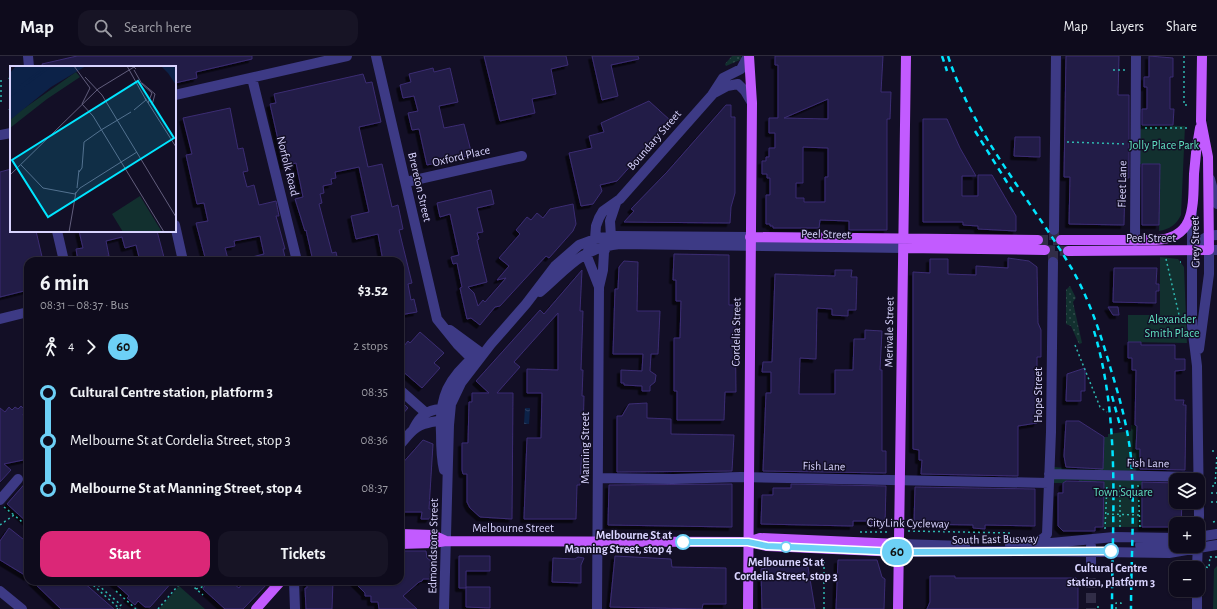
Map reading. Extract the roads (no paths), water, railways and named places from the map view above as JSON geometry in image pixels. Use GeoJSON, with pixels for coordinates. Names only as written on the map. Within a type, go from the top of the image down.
{"type":"FeatureCollection","features":[{"type":"Feature","properties":{"kind":"main road","name":"Cordelia Street"},"geometry":{"type":"LineString","coordinates":[[748,56],[752,102],[748,609]]}},
{"type":"Feature","properties":{"kind":"main road","name":"Merivale Street"},"geometry":{"type":"LineString","coordinates":[[898,609],[906,56]]}},
{"type":"Feature","properties":{"kind":"main road","name":"Grey Street"},"geometry":{"type":"LineString","coordinates":[[1192,206],[1196,147],[1201,121],[1202,56]]}},
{"type":"Feature","properties":{"kind":"main road","name":"Grey Street"},"geometry":{"type":"LineString","coordinates":[[1201,121],[1207,151],[1213,250]]}},
{"type":"Feature","properties":{"kind":"main road","name":"Peel Street"},"geometry":{"type":"LineString","coordinates":[[1061,240],[1160,240],[1178,234],[1187,225],[1192,206]]}},
{"type":"Feature","properties":{"kind":"main road","name":"Peel Street"},"geometry":{"type":"LineString","coordinates":[[750,242],[904,243],[1038,240]]}},
{"type":"Feature","properties":{"kind":"main road","name":"Peel Street"},"geometry":{"type":"LineString","coordinates":[[904,243],[1045,250]]}},
{"type":"Feature","properties":{"kind":"main road","name":"Peel Street"},"geometry":{"type":"LineString","coordinates":[[1068,251],[1213,250]]}},
{"type":"Feature","properties":{"kind":"main road","name":"Melbourne Street"},"geometry":{"type":"LineString","coordinates":[[404,534],[432,535],[446,540]]}},
{"type":"Feature","properties":{"kind":"main road","name":"Melbourne Street"},"geometry":{"type":"LineString","coordinates":[[748,542],[760,538],[899,548]]}},
{"type":"Feature","properties":{"kind":"main road","name":"Melbourne Street"},"geometry":{"type":"LineString","coordinates":[[404,544],[432,543],[446,540],[748,542],[760,546],[824,549],[899,548]]}},
{"type":"Feature","properties":{"kind":"main road"},"geometry":{"type":"LineString","coordinates":[[256,609],[277,585]]}},
{"type":"Feature","properties":{"kind":"street"},"geometry":{"type":"LineString","coordinates":[[28,56],[29,66]]}},
{"type":"Feature","properties":{"kind":"street"},"geometry":{"type":"LineString","coordinates":[[176,95],[347,56]]}},
{"type":"Feature","properties":{"kind":"street","name":"Brereton Street"},"geometry":{"type":"LineString","coordinates":[[376,56],[440,323],[476,355]]}},
{"type":"Feature","properties":{"kind":"street","name":"Boundary Street"},"geometry":{"type":"LineString","coordinates":[[587,253],[595,239],[596,226],[603,211],[616,203],[712,94],[722,79],[740,70],[748,56]]}},
{"type":"Feature","properties":{"kind":"street"},"geometry":{"type":"LineString","coordinates":[[1054,230],[1056,56]]}},
{"type":"Feature","properties":{"kind":"street","name":"Fleet Lane"},"geometry":{"type":"LineString","coordinates":[[1134,240],[1136,56]]}},
{"type":"Feature","properties":{"kind":"street","name":"Norfolk Road"},"geometry":{"type":"LineString","coordinates":[[252,78],[296,257]]}},
{"type":"Feature","properties":{"kind":"street","name":"Boundary Street"},"geometry":{"type":"LineString","coordinates":[[712,94],[727,86],[738,84],[747,93],[752,102]]}},
{"type":"Feature","properties":{"kind":"street"},"geometry":{"type":"LineString","coordinates":[[0,135],[10,133]]}},
{"type":"Feature","properties":{"kind":"street","name":"Oxford Place"},"geometry":{"type":"LineString","coordinates":[[406,182],[522,156]]}},
{"type":"Feature","properties":{"kind":"street"},"geometry":{"type":"LineString","coordinates":[[1208,173],[1217,204]]}},
{"type":"Feature","properties":{"kind":"street","name":"Boundary Street"},"geometry":{"type":"LineString","coordinates":[[609,241],[610,221],[616,203]]}},
{"type":"Feature","properties":{"kind":"street","name":"Grey Street"},"geometry":{"type":"LineString","coordinates":[[1192,206],[1192,326],[1197,363],[1198,473]]}},
{"type":"Feature","properties":{"kind":"street"},"geometry":{"type":"LineString","coordinates":[[176,230],[182,257]]}},
{"type":"Feature","properties":{"kind":"street"},"geometry":{"type":"LineString","coordinates":[[57,232],[63,257]]}},
{"type":"Feature","properties":{"kind":"street"},"geometry":{"type":"LineString","coordinates":[[1193,251],[1200,241],[1213,235]]}},
{"type":"Feature","properties":{"kind":"street"},"geometry":{"type":"LineString","coordinates":[[413,430],[422,424],[440,422],[449,416],[456,390],[491,344],[526,304],[564,256],[579,245],[595,239],[609,241]]}},
{"type":"Feature","properties":{"kind":"street"},"geometry":{"type":"LineString","coordinates":[[526,304],[574,261],[609,241]]}},
{"type":"Feature","properties":{"kind":"street","name":"Peel Street"},"geometry":{"type":"LineString","coordinates":[[609,241],[750,242]]}},
{"type":"Feature","properties":{"kind":"street","name":"Manning Street"},"geometry":{"type":"LineString","coordinates":[[597,609],[599,287],[603,270],[604,252],[609,241]]}},
{"type":"Feature","properties":{"kind":"street","name":"Grey Street"},"geometry":{"type":"LineString","coordinates":[[1197,363],[1213,250]]}},
{"type":"Feature","properties":{"kind":"street","name":"Manning Street"},"geometry":{"type":"LineString","coordinates":[[587,253],[599,287]]}},
{"type":"Feature","properties":{"kind":"street","name":"Hope Street"},"geometry":{"type":"LineString","coordinates":[[1048,528],[1053,262]]}},
{"type":"Feature","properties":{"kind":"street"},"geometry":{"type":"LineString","coordinates":[[1208,281],[1212,270],[1217,265]]}},
{"type":"Feature","properties":{"kind":"street"},"geometry":{"type":"LineString","coordinates":[[0,319],[24,313]]}},
{"type":"Feature","properties":{"kind":"street"},"geometry":{"type":"LineString","coordinates":[[440,422],[440,409],[448,385],[476,355],[491,344]]}},
{"type":"Feature","properties":{"kind":"street"},"geometry":{"type":"LineString","coordinates":[[404,394],[426,413]]}},
{"type":"Feature","properties":{"kind":"street"},"geometry":{"type":"LineString","coordinates":[[404,440],[419,420],[431,410],[440,409],[449,416]]}},
{"type":"Feature","properties":{"kind":"street","name":"Edmondstone Street"},"geometry":{"type":"LineString","coordinates":[[444,609],[449,416]]}},
{"type":"Feature","properties":{"kind":"street","name":"Edmondstone Street"},"geometry":{"type":"LineString","coordinates":[[440,422],[441,454],[447,484]]}},
{"type":"Feature","properties":{"kind":"street","name":"Fish Lane"},"geometry":{"type":"LineString","coordinates":[[598,478],[749,477],[900,480],[1049,478],[1107,475],[1169,476]]}},
{"type":"Feature","properties":{"kind":"street"},"geometry":{"type":"LineString","coordinates":[[0,500],[18,479]]}},
{"type":"Feature","properties":{"kind":"street","name":"Melbourne Street"},"geometry":{"type":"LineString","coordinates":[[1010,545],[1016,541],[1036,541],[1044,538],[1048,534],[1048,528]]}},
{"type":"Feature","properties":{"kind":"street"},"geometry":{"type":"LineString","coordinates":[[1205,535],[1217,534]]}},
{"type":"Feature","properties":{"kind":"street","name":"South East Busway"},"geometry":{"type":"LineString","coordinates":[[1047,544],[1114,537],[1169,538]]}},
{"type":"Feature","properties":{"kind":"street"},"geometry":{"type":"LineString","coordinates":[[1091,563],[1092,540]]}},
{"type":"Feature","properties":{"kind":"street","name":"Melbourne Street"},"geometry":{"type":"LineString","coordinates":[[899,548],[912,545],[1047,544]]}},
{"type":"Feature","properties":{"kind":"street","name":"South East Busway"},"geometry":{"type":"LineString","coordinates":[[1091,551],[1111,545],[1169,546]]}},
{"type":"Feature","properties":{"kind":"street","name":"South East Busway"},"geometry":{"type":"LineString","coordinates":[[1205,547],[1217,546]]}},
{"type":"Feature","properties":{"kind":"street","name":"South East Busway"},"geometry":{"type":"LineString","coordinates":[[899,548],[1169,552]]}},
{"type":"Feature","properties":{"kind":"street"},"geometry":{"type":"LineString","coordinates":[[294,585],[295,609]]}},
{"type":"Feature","properties":{"kind":"street"},"geometry":{"type":"LineString","coordinates":[[0,590],[22,609]]}},
{"type":"Feature","properties":{"kind":"street"},"geometry":{"type":"LineString","coordinates":[[1197,597],[1197,609]]}},
{"type":"Feature","properties":{"kind":"water"},"geometry":{"type":"Polygon","coordinates":[[[525,408],[530,408],[529,424],[524,424],[525,408]]]}},
{"type":"Feature","properties":{"kind":"tunnel"},"geometry":{"type":"LineString","coordinates":[[1054,230],[1054,240]]}},
{"type":"Feature","properties":{"kind":"tunnel"},"geometry":{"type":"LineString","coordinates":[[1038,240],[1061,240]]}},
{"type":"Feature","properties":{"kind":"tunnel"},"geometry":{"type":"LineString","coordinates":[[1045,250],[1068,251]]}},
{"type":"Feature","properties":{"kind":"tunnel"},"geometry":{"type":"LineString","coordinates":[[1053,251],[1053,262]]}},
{"type":"Feature","properties":{"kind":"tunnel"},"geometry":{"type":"LineString","coordinates":[[1091,563],[1091,609]]}},
{"type":"Feature","properties":{"kind":"railway"},"geometry":{"type":"LineString","coordinates":[[942,56],[947,71]]}},
{"type":"Feature","properties":{"kind":"railway"},"geometry":{"type":"LineString","coordinates":[[948,56],[972,113],[1004,166],[1072,269],[1090,306],[1099,331],[1126,425],[1131,458],[1133,515],[1131,609]]}},
{"type":"Feature","properties":{"kind":"railway"},"geometry":{"type":"LineString","coordinates":[[975,131],[1013,192]]}},
{"type":"Feature","properties":{"kind":"railway"},"geometry":{"type":"LineString","coordinates":[[1094,331],[1103,365],[1112,434],[1112,609]]}},
{"type":"Feature","properties":{"kind":"railway"},"geometry":{"type":"LineString","coordinates":[[1112,396],[1121,429]]}},
{"type":"Feature","properties":{"kind":"place","name":"Melbourne St at Manning Street, stop 4"},"geometry":{"type":"Point","coordinates":[683,542]}},
{"type":"Feature","properties":{"kind":"place","name":"Melbourne St at Cordelia Street, stop 3"},"geometry":{"type":"Point","coordinates":[786,547]}},
{"type":"Feature","properties":{"kind":"place","name":"Cultural Centre station, platform 3"},"geometry":{"type":"Point","coordinates":[1111,551]}},
{"type":"Feature","properties":{"kind":"park label","name":"Jolly Place Park"},"geometry":{"type":"Point","coordinates":[1164,145]}},
{"type":"Feature","properties":{"kind":"park label","name":"Alexander Smith Place"},"geometry":{"type":"Point","coordinates":[1172,326]}},
{"type":"Feature","properties":{"kind":"park label","name":"Town Square"},"geometry":{"type":"Point","coordinates":[1123,492]}}]}
